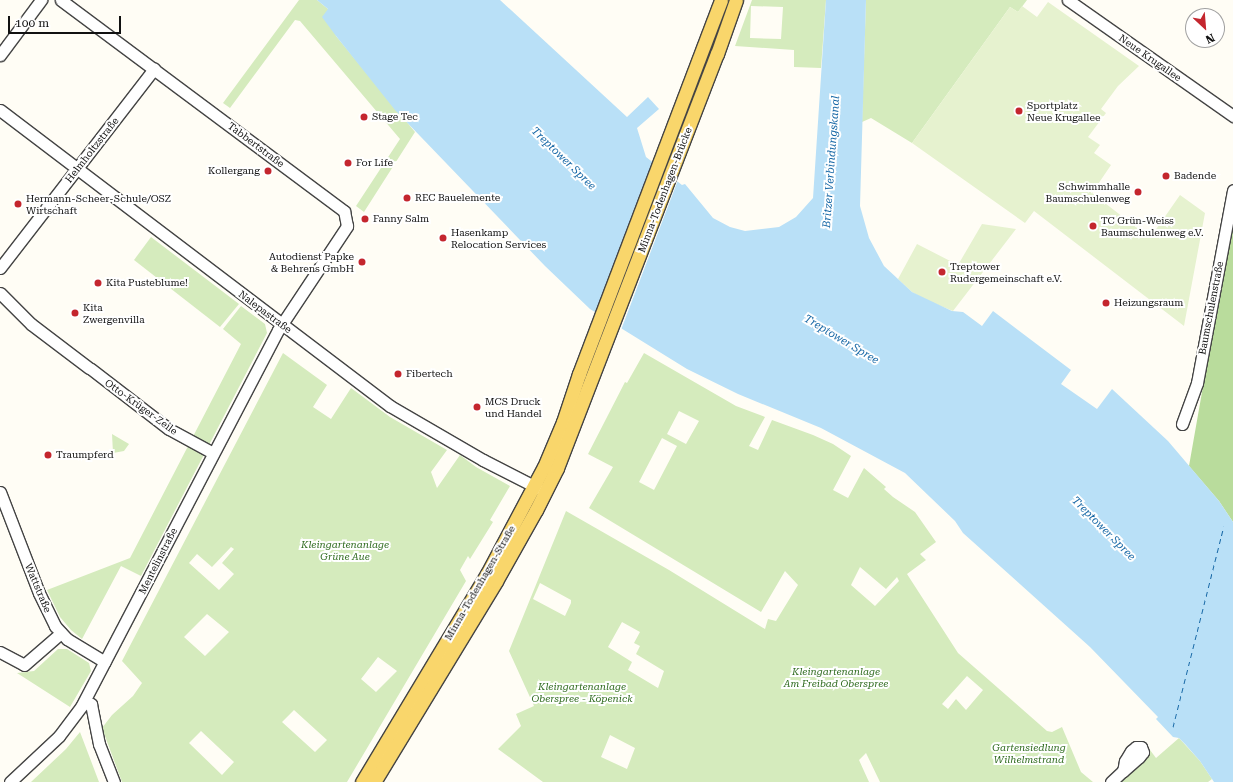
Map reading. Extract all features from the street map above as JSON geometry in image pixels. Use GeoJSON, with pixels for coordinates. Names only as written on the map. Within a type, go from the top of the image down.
{"type":"FeatureCollection","features":[{"type":"Feature","properties":{"kind":"main road","name":"Minna-Todenhagen-Brücke"},"geometry":{"type":"LineString","coordinates":[[579,374],[721,0]]}},
{"type":"Feature","properties":{"kind":"main road","name":"Minna-Todenhagen-Brücke"},"geometry":{"type":"LineString","coordinates":[[592,379],[736,0]]}},
{"type":"Feature","properties":{"kind":"main road","name":"Minna-Todenhagen-Straße"},"geometry":{"type":"LineString","coordinates":[[374,782],[496,581],[540,489],[579,374]]}},
{"type":"Feature","properties":{"kind":"main road","name":"Minna-Todenhagen-Straße"},"geometry":{"type":"LineString","coordinates":[[362,782],[566,446],[592,379]]}},
{"type":"Feature","properties":{"kind":"street"},"geometry":{"type":"LineString","coordinates":[[0,55],[41,0]]}},
{"type":"Feature","properties":{"kind":"street","name":"Tabbertstraße"},"geometry":{"type":"LineString","coordinates":[[61,0],[344,211],[347,226],[282,324]]}},
{"type":"Feature","properties":{"kind":"street","name":"Neue Krugallee"},"geometry":{"type":"LineString","coordinates":[[1068,0],[1233,116]]}},
{"type":"Feature","properties":{"kind":"street","name":"Helmholtzstraße"},"geometry":{"type":"LineString","coordinates":[[0,268],[154,69]]}},
{"type":"Feature","properties":{"kind":"street","name":"Nalepastraße"},"geometry":{"type":"LineString","coordinates":[[0,110],[390,406],[483,460],[540,489]]}},
{"type":"Feature","properties":{"kind":"street","name":"Baumschulenstraße"},"geometry":{"type":"LineString","coordinates":[[1182,424],[1197,383],[1233,190]]}},
{"type":"Feature","properties":{"kind":"street","name":"Otto-Krüger-Zeile"},"geometry":{"type":"LineString","coordinates":[[0,293],[31,324],[169,429],[213,453]]}},
{"type":"Feature","properties":{"kind":"street","name":"Mentelinstraße"},"geometry":{"type":"LineString","coordinates":[[10,782],[65,729],[85,700],[213,453],[282,324]]}},
{"type":"Feature","properties":{"kind":"street","name":"Wattstraße"},"geometry":{"type":"LineString","coordinates":[[0,492],[41,599],[52,621],[61,633],[77,646],[105,662]]}},
{"type":"Feature","properties":{"kind":"street"},"geometry":{"type":"LineString","coordinates":[[0,652],[20,665],[24,665],[61,633]]}},
{"type":"Feature","properties":{"kind":"street"},"geometry":{"type":"LineString","coordinates":[[85,700],[91,704],[99,744],[114,782]]}},
{"type":"Feature","properties":{"kind":"street"},"geometry":{"type":"LineString","coordinates":[[1111,782],[1123,771]]}},
{"type":"Feature","properties":{"kind":"green space"},"geometry":{"type":"Polygon","coordinates":[[[299,0],[317,0],[328,9],[336,36],[415,132],[364,212],[356,206],[400,139],[300,21],[295,20],[230,108],[223,103],[299,0]]]}},
{"type":"Feature","properties":{"kind":"green space"},"geometry":{"type":"Polygon","coordinates":[[[752,0],[826,0],[821,68],[794,67],[794,50],[735,46],[752,0]],[[751,6],[750,38],[781,39],[783,7],[751,6]]]}},
{"type":"Feature","properties":{"kind":"green space"},"geometry":{"type":"Polygon","coordinates":[[[866,0],[1027,0],[1018,12],[1010,7],[912,143],[871,118],[862,122],[866,0]]]}},
{"type":"Feature","properties":{"kind":"green space","name":"Sportplatz Neue Krugallee"},"geometry":{"type":"Polygon","coordinates":[[[1048,2],[1139,66],[1118,86],[1101,109],[1106,113],[1088,137],[1100,145],[1094,153],[1111,165],[1092,193],[1150,238],[1180,195],[1205,213],[1184,326],[1034,211],[1025,223],[912,143],[1010,7],[1018,12],[1022,6],[1037,17],[1048,2]]]}},
{"type":"Feature","properties":{"kind":"green space"},"geometry":{"type":"Polygon","coordinates":[[[1233,216],[1233,522],[1219,501],[1189,466],[1233,216]]]}},
{"type":"Feature","properties":{"kind":"green space","name":"Treptower Rudergemeinschaft e.V."},"geometry":{"type":"Polygon","coordinates":[[[982,224],[1016,229],[953,311],[926,300],[912,292],[898,279],[917,244],[958,265],[982,224]]]}},
{"type":"Feature","properties":{"kind":"green space"},"geometry":{"type":"Polygon","coordinates":[[[151,237],[239,304],[220,327],[134,260],[151,237]]]}},
{"type":"Feature","properties":{"kind":"green space"},"geometry":{"type":"Polygon","coordinates":[[[241,306],[265,324],[267,333],[141,576],[121,566],[82,639],[71,630],[60,617],[47,590],[130,558],[241,344],[223,329],[241,306]]]}},
{"type":"Feature","properties":{"kind":"green space","name":"Kleingartenanlage Grüne Aue"},"geometry":{"type":"Polygon","coordinates":[[[283,353],[327,385],[313,407],[331,419],[351,388],[390,417],[447,450],[431,472],[437,488],[460,455],[476,467],[510,486],[490,520],[493,522],[470,559],[468,556],[460,570],[466,581],[347,782],[122,782],[102,728],[112,715],[133,696],[142,683],[122,661],[283,353]],[[231,547],[212,567],[197,554],[189,563],[219,590],[234,574],[222,563],[234,549],[231,547]],[[207,614],[184,637],[205,656],[229,632],[207,614]],[[378,657],[361,679],[376,692],[397,671],[378,657]],[[294,710],[282,722],[315,752],[327,740],[294,710]],[[201,731],[189,743],[222,775],[234,762],[201,731]]]}},
{"type":"Feature","properties":{"kind":"green space","name":"Kleingartenanlage Am Freibad Oberspree"},"geometry":{"type":"Polygon","coordinates":[[[644,353],[736,406],[765,417],[749,446],[758,450],[772,420],[833,444],[851,456],[833,490],[848,498],[864,468],[886,487],[884,489],[893,497],[915,512],[936,542],[920,554],[926,560],[907,574],[958,653],[1047,731],[1052,732],[1062,727],[1081,772],[1093,782],[880,782],[866,753],[859,760],[869,782],[543,782],[498,749],[521,726],[516,714],[534,706],[509,651],[566,511],[669,570],[765,629],[768,619],[776,621],[798,585],[785,571],[761,612],[589,508],[613,467],[588,454],[625,382],[627,383],[644,353]],[[679,411],[667,434],[686,444],[699,421],[679,411]],[[662,438],[639,482],[654,490],[677,446],[662,438]],[[860,567],[851,585],[875,606],[899,581],[897,577],[886,589],[860,567]],[[540,583],[533,599],[565,616],[571,600],[540,583]],[[622,622],[608,647],[632,662],[628,670],[658,688],[664,671],[636,654],[640,646],[634,643],[640,632],[622,622]],[[967,676],[942,704],[948,709],[956,699],[966,710],[983,690],[967,676]],[[610,735],[601,757],[627,769],[635,748],[610,735]]]}},
{"type":"Feature","properties":{"kind":"green space"},"geometry":{"type":"Polygon","coordinates":[[[112,434],[129,444],[124,451],[113,453],[112,434]]]}},
{"type":"Feature","properties":{"kind":"green space"},"geometry":{"type":"Polygon","coordinates":[[[58,649],[67,649],[89,663],[91,671],[70,707],[17,673],[34,671],[58,649]]]}},
{"type":"Feature","properties":{"kind":"green space"},"geometry":{"type":"Polygon","coordinates":[[[80,732],[99,782],[31,782],[66,749],[80,732]]]}},
{"type":"Feature","properties":{"kind":"green space"},"geometry":{"type":"Polygon","coordinates":[[[1179,738],[1200,761],[1212,779],[1208,782],[1116,782],[1150,750],[1156,758],[1179,738]]]}},
{"type":"Feature","properties":{"kind":"water"},"geometry":{"type":"Polygon","coordinates":[[[317,0],[500,0],[627,117],[648,97],[659,109],[637,128],[646,157],[682,185],[685,184],[713,218],[730,227],[745,231],[779,227],[796,217],[813,198],[826,0],[866,0],[860,206],[869,238],[884,266],[912,292],[952,311],[963,312],[982,326],[993,311],[1071,370],[1061,384],[1097,409],[1112,389],[1168,441],[1219,501],[1233,522],[1233,782],[1214,782],[1200,761],[1185,744],[1179,738],[1173,737],[1156,719],[1158,717],[1090,647],[963,533],[955,521],[905,473],[821,428],[738,394],[687,369],[590,309],[545,266],[395,110],[322,17],[328,9],[317,0]]]}},
{"type":"Feature","properties":{"kind":"pier"},"geometry":{"type":"Polygon","coordinates":[[[667,172],[678,180],[621,330],[609,323],[667,172]]]}},
{"type":"Feature","properties":{"kind":"ferry route"},"geometry":{"type":"LineString","coordinates":[[1173,727],[1224,526]]}},
{"type":"Feature","properties":{"kind":"place","name":"Sportplatz Neue Krugallee"},"geometry":{"type":"Point","coordinates":[1019,111]}},
{"type":"Feature","properties":{"kind":"place","name":"Stage Tec"},"geometry":{"type":"Point","coordinates":[364,117]}},
{"type":"Feature","properties":{"kind":"place","name":"For Life"},"geometry":{"type":"Point","coordinates":[348,163]}},
{"type":"Feature","properties":{"kind":"place","name":"Kollergang"},"geometry":{"type":"Point","coordinates":[268,171]}},
{"type":"Feature","properties":{"kind":"place","name":"Badende"},"geometry":{"type":"Point","coordinates":[1166,176]}},
{"type":"Feature","properties":{"kind":"place","name":"Schwimmhalle Baumschulenweg"},"geometry":{"type":"Point","coordinates":[1138,192]}},
{"type":"Feature","properties":{"kind":"place","name":"REC Bauelemente"},"geometry":{"type":"Point","coordinates":[407,198]}},
{"type":"Feature","properties":{"kind":"place","name":"Hermann-Scheer-Schule/OSZ Wirtschaft"},"geometry":{"type":"Point","coordinates":[18,204]}},
{"type":"Feature","properties":{"kind":"place","name":"Fanny Salm"},"geometry":{"type":"Point","coordinates":[365,219]}},
{"type":"Feature","properties":{"kind":"place","name":"TC Grün-Weiss Baumschulenweg e.V."},"geometry":{"type":"Point","coordinates":[1093,226]}},
{"type":"Feature","properties":{"kind":"place","name":"Hasenkamp Relocation Services"},"geometry":{"type":"Point","coordinates":[443,238]}},
{"type":"Feature","properties":{"kind":"place","name":"Autodienst Papke & Behrens GmbH"},"geometry":{"type":"Point","coordinates":[362,262]}},
{"type":"Feature","properties":{"kind":"place","name":"Treptower Rudergemeinschaft e.V."},"geometry":{"type":"Point","coordinates":[942,272]}},
{"type":"Feature","properties":{"kind":"place","name":"Kita Pusteblume!"},"geometry":{"type":"Point","coordinates":[98,283]}},
{"type":"Feature","properties":{"kind":"place","name":"Heizungsraum"},"geometry":{"type":"Point","coordinates":[1106,303]}},
{"type":"Feature","properties":{"kind":"place","name":"Kita Zwergenvilla"},"geometry":{"type":"Point","coordinates":[75,313]}},
{"type":"Feature","properties":{"kind":"place","name":"Fibertech"},"geometry":{"type":"Point","coordinates":[398,374]}},
{"type":"Feature","properties":{"kind":"place","name":"MCS Druck und Handel"},"geometry":{"type":"Point","coordinates":[477,407]}},
{"type":"Feature","properties":{"kind":"place","name":"Traumpferd"},"geometry":{"type":"Point","coordinates":[48,455]}},
{"type":"Feature","properties":{"kind":"water label","name":"Treptower Spree"},"geometry":{"type":"Point","coordinates":[563,159]}},
{"type":"Feature","properties":{"kind":"water label","name":"Britzer Verbindungskanal"},"geometry":{"type":"Point","coordinates":[832,162]}},
{"type":"Feature","properties":{"kind":"water label","name":"Treptower Spree"},"geometry":{"type":"Point","coordinates":[841,340]}},
{"type":"Feature","properties":{"kind":"water label","name":"Treptower Spree"},"geometry":{"type":"Point","coordinates":[1103,529]}},
{"type":"Feature","properties":{"kind":"park label","name":"Kleingartenanlage Oberspree - Köpenick"},"geometry":{"type":"Point","coordinates":[582,692]}},
{"type":"Feature","properties":{"kind":"park label","name":"Gartensiedlung Wilhelmstrand"},"geometry":{"type":"Point","coordinates":[1029,752]}}]}
